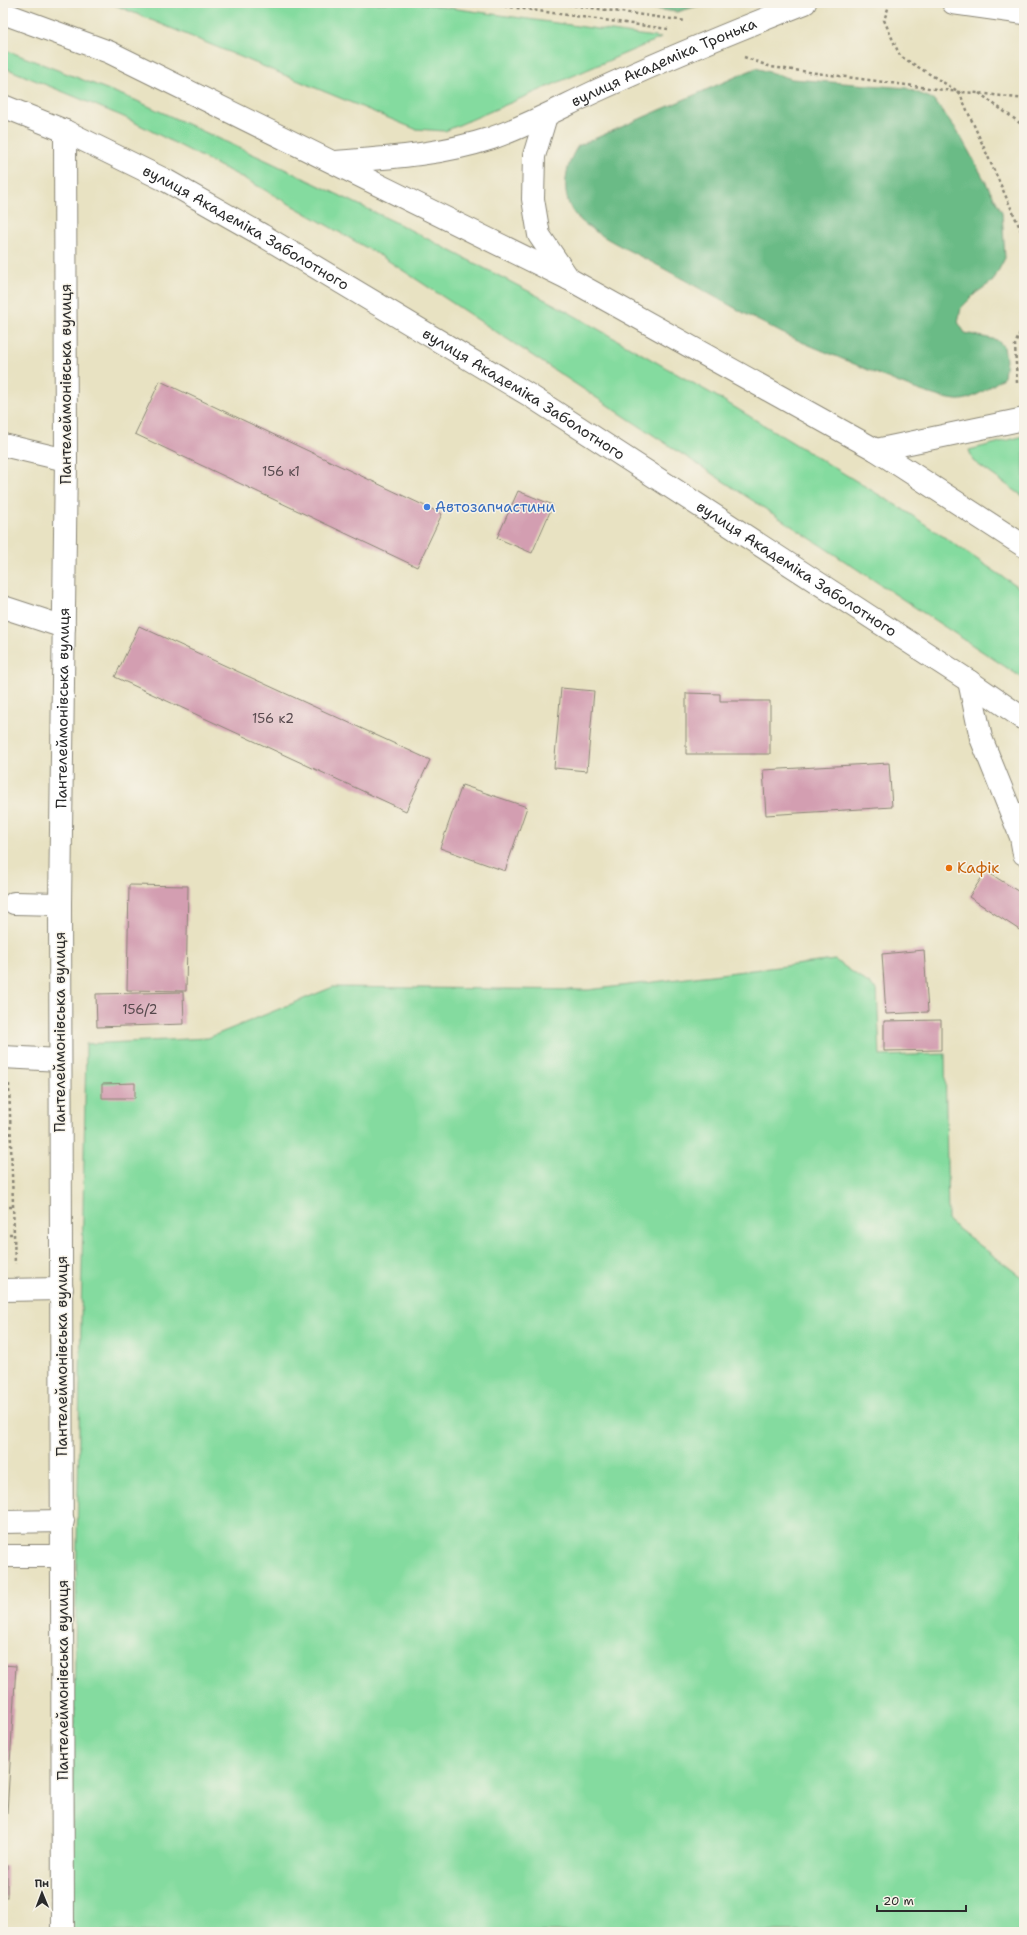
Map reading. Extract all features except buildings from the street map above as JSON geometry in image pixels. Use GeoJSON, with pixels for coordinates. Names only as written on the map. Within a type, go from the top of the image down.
{"type":"FeatureCollection","features":[{"type":"Feature","properties":{"kind":"main road","name":"вулиця Академіка Тронька"},"geometry":{"type":"LineString","coordinates":[[334,162],[393,158],[449,150],[492,138],[546,116],[593,92],[705,43],[805,3]]}},
{"type":"Feature","properties":{"kind":"main road"},"geometry":{"type":"LineString","coordinates":[[953,3],[1024,13]]}},
{"type":"Feature","properties":{"kind":"main road"},"geometry":{"type":"LineString","coordinates":[[3,13],[109,52],[569,279],[876,450],[1024,546]]}},
{"type":"Feature","properties":{"kind":"main road","name":"вулиця Академіка Заболотного"},"geometry":{"type":"LineString","coordinates":[[3,106],[65,131],[167,181],[262,235],[529,395],[969,681],[1024,719]]}},
{"type":"Feature","properties":{"kind":"main road"},"geometry":{"type":"LineString","coordinates":[[546,116],[534,156],[533,199],[539,236],[569,279]]}},
{"type":"Feature","properties":{"kind":"main road","name":"Пантелеймонівська вулиця"},"geometry":{"type":"LineString","coordinates":[[63,1932],[60,904],[66,460],[65,131]]}},
{"type":"Feature","properties":{"kind":"main road"},"geometry":{"type":"LineString","coordinates":[[876,450],[1024,419]]}},
{"type":"Feature","properties":{"kind":"main road"},"geometry":{"type":"LineString","coordinates":[[3,445],[66,460]]}},
{"type":"Feature","properties":{"kind":"main road"},"geometry":{"type":"LineString","coordinates":[[3,607],[64,627]]}},
{"type":"Feature","properties":{"kind":"main road"},"geometry":{"type":"LineString","coordinates":[[969,681],[981,738],[1021,837],[1024,854]]}},
{"type":"Feature","properties":{"kind":"main road"},"geometry":{"type":"LineString","coordinates":[[14,903],[60,904]]}},
{"type":"Feature","properties":{"kind":"main road"},"geometry":{"type":"LineString","coordinates":[[3,1057],[60,1060]]}},
{"type":"Feature","properties":{"kind":"main road"},"geometry":{"type":"LineString","coordinates":[[3,1290],[62,1289]]}},
{"type":"Feature","properties":{"kind":"main road"},"geometry":{"type":"LineString","coordinates":[[3,1522],[63,1521]]}},
{"type":"Feature","properties":{"kind":"main road"},"geometry":{"type":"LineString","coordinates":[[3,1556],[62,1556]]}},
{"type":"Feature","properties":{"kind":"path"},"geometry":{"type":"LineString","coordinates":[[481,3],[664,27],[772,67],[959,92],[979,92],[1024,99]]}},
{"type":"Feature","properties":{"kind":"path"},"geometry":{"type":"LineString","coordinates":[[556,3],[687,21]]}},
{"type":"Feature","properties":{"kind":"path"},"geometry":{"type":"LineString","coordinates":[[890,3],[884,20],[900,56],[959,92],[1024,236]]}},
{"type":"Feature","properties":{"kind":"path"},"geometry":{"type":"LineString","coordinates":[[979,92],[1024,126]]}},
{"type":"Feature","properties":{"kind":"path"},"geometry":{"type":"LineString","coordinates":[[1017,383],[1015,345],[1024,323]]}},
{"type":"Feature","properties":{"kind":"path"},"geometry":{"type":"LineString","coordinates":[[9,1081],[15,1267]]}},
{"type":"Feature","properties":{"kind":"path"},"geometry":{"type":"LineString","coordinates":[[3,1207],[13,1207]]}},
{"type":"Feature","properties":{"kind":"path"},"geometry":{"type":"LineString","coordinates":[[3,1234],[14,1234]]}},
{"type":"Feature","properties":{"kind":"green space"},"geometry":{"type":"Polygon","coordinates":[[[110,3],[416,3],[661,38],[445,131],[415,129],[110,3]]]}},
{"type":"Feature","properties":{"kind":"green space"},"geometry":{"type":"Polygon","coordinates":[[[610,3],[708,3],[677,12],[610,3]]]}},
{"type":"Feature","properties":{"kind":"green space"},"geometry":{"type":"Polygon","coordinates":[[[3,49],[135,100],[397,223],[561,308],[721,399],[904,510],[1024,591],[1024,679],[381,256],[249,181],[124,117],[3,67],[3,49]]]}},
{"type":"Feature","properties":{"kind":"green space"},"geometry":{"type":"Polygon","coordinates":[[[756,68],[792,79],[906,88],[933,99],[957,130],[1002,212],[1005,258],[993,281],[976,293],[961,308],[958,322],[965,333],[997,340],[1004,347],[1006,360],[1004,377],[975,396],[962,400],[933,395],[907,386],[801,342],[766,325],[601,235],[580,220],[573,212],[567,196],[566,178],[570,161],[578,146],[756,68]]]}},
{"type":"Feature","properties":{"kind":"green space"},"geometry":{"type":"Polygon","coordinates":[[[1024,436],[1024,497],[973,461],[969,450],[1024,436]]]}},
{"type":"Feature","properties":{"kind":"green space"},"geometry":{"type":"Polygon","coordinates":[[[835,960],[877,989],[880,1056],[945,1054],[948,1221],[1024,1279],[1024,1932],[70,1932],[86,1044],[208,1038],[333,987],[588,990],[835,960]]]}},
{"type":"Feature","properties":{"kind":"place","name":"Автозапчастини"},"geometry":{"type":"Point","coordinates":[427,507]}},
{"type":"Feature","properties":{"kind":"place","name":"Кафік"},"geometry":{"type":"Point","coordinates":[949,868]}}]}
